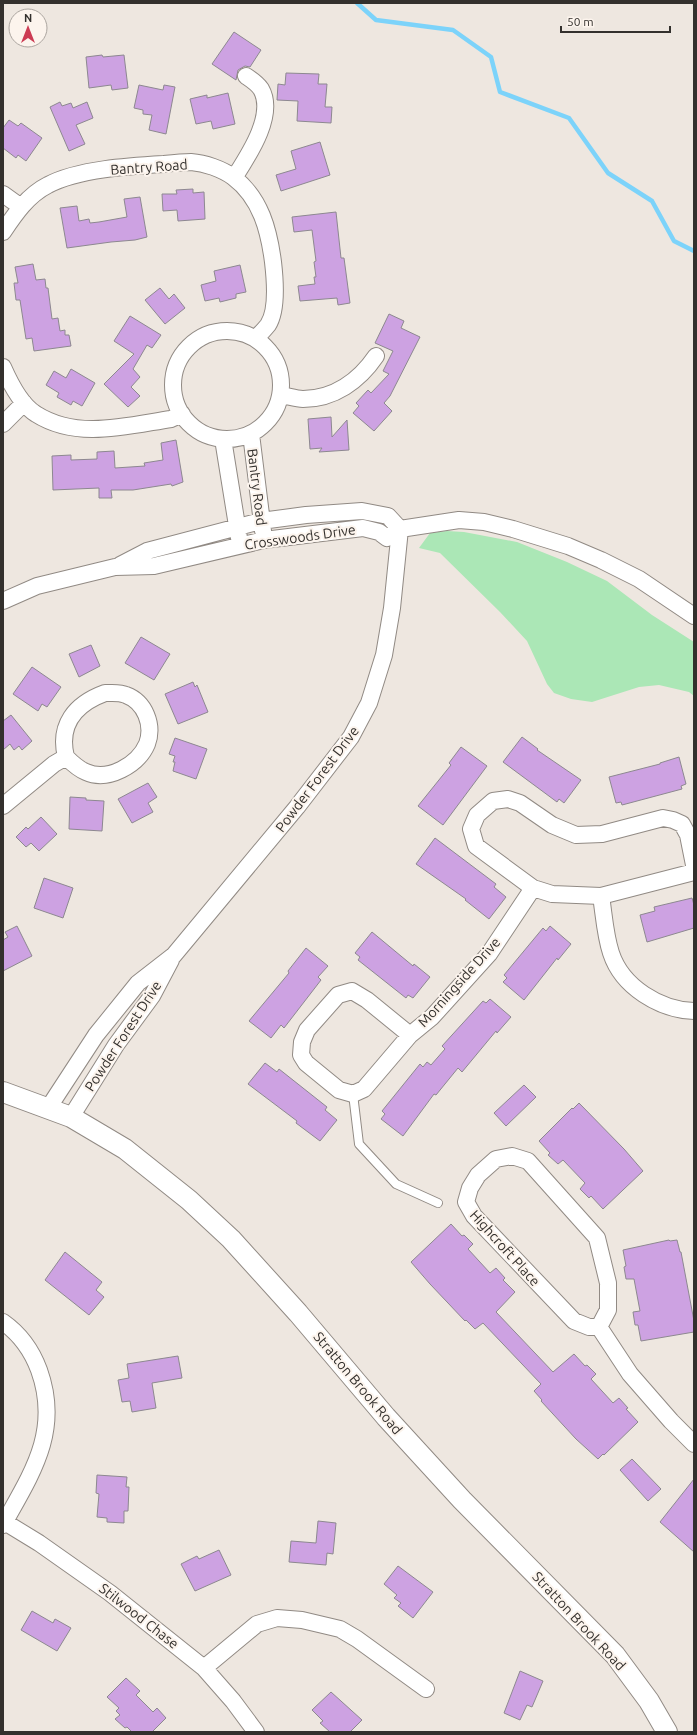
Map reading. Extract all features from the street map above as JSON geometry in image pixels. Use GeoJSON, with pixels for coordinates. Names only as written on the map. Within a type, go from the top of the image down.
{"type":"FeatureCollection","features":[{"type":"Feature","properties":{"kind":"street"},"geometry":{"type":"LineString","coordinates":[[234,178],[252,149],[264,114],[264,96],[260,88],[246,76]]}},
{"type":"Feature","properties":{"kind":"street","name":"Bantry Road"},"geometry":{"type":"LineString","coordinates":[[3,232],[21,207],[34,194],[49,184],[70,176],[142,165],[192,162],[220,170],[234,178],[259,206],[271,246],[276,286],[274,303],[269,324],[256,338]]}},
{"type":"Feature","properties":{"kind":"street"},"geometry":{"type":"LineString","coordinates":[[3,194],[21,207]]}},
{"type":"Feature","properties":{"kind":"street","name":"Bantry Road"},"geometry":{"type":"LineString","coordinates":[[225,330],[241,332],[256,338],[268,349],[277,363],[282,379],[281,395],[275,411],[265,424],[251,434],[237,438],[223,439],[207,435],[193,427],[182,414],[175,399],[174,378],[176,367],[183,353],[194,341],[209,334],[225,330]]}},
{"type":"Feature","properties":{"kind":"street"},"geometry":{"type":"LineString","coordinates":[[281,395],[302,399],[336,392],[358,378],[376,356]]}},
{"type":"Feature","properties":{"kind":"street"},"geometry":{"type":"LineString","coordinates":[[3,367],[13,389],[35,414],[56,423],[81,429],[98,430],[171,419],[182,414]]}},
{"type":"Feature","properties":{"kind":"street"},"geometry":{"type":"LineString","coordinates":[[3,424],[24,402]]}},
{"type":"Feature","properties":{"kind":"street","name":"Bantry Road"},"geometry":{"type":"LineString","coordinates":[[251,434],[264,540]]}},
{"type":"Feature","properties":{"kind":"street","name":"Bantry Road"},"geometry":{"type":"LineString","coordinates":[[223,439],[240,545]]}},
{"type":"Feature","properties":{"kind":"street","name":"Crosswoods Drive"},"geometry":{"type":"LineString","coordinates":[[3,601],[37,586],[115,568],[154,566],[264,540],[363,528],[379,532],[387,538],[400,529],[388,516],[362,511],[306,515],[261,521],[147,551],[115,568]]}},
{"type":"Feature","properties":{"kind":"street"},"geometry":{"type":"LineString","coordinates":[[400,529],[459,520],[484,522],[513,529],[568,546],[601,560],[639,579],[694,616]]}},
{"type":"Feature","properties":{"kind":"street","name":"Powder Forest Drive"},"geometry":{"type":"LineString","coordinates":[[71,1117],[116,1045],[152,996],[174,955],[298,807],[351,738],[369,703],[384,655],[392,608],[400,529]]}},
{"type":"Feature","properties":{"kind":"street"},"geometry":{"type":"LineString","coordinates":[[105,693],[126,695],[141,705],[147,714],[149,734],[147,744],[141,754],[123,769],[112,774],[100,776],[86,773],[66,757],[64,742],[68,721],[87,702],[105,693]]}},
{"type":"Feature","properties":{"kind":"street"},"geometry":{"type":"LineString","coordinates":[[3,806],[54,764],[66,757]]}},
{"type":"Feature","properties":{"kind":"street"},"geometry":{"type":"LineString","coordinates":[[694,865],[688,835],[682,824],[663,818],[602,834],[576,835],[552,825],[520,803],[508,799],[493,801],[476,815],[471,830],[476,846],[533,888],[552,894],[601,896],[694,872]]}},
{"type":"Feature","properties":{"kind":"street","name":"Morningside Drive"},"geometry":{"type":"LineString","coordinates":[[410,1035],[367,1000],[352,992],[338,995],[307,1030],[302,1042],[301,1055],[306,1063],[339,1090],[353,1094],[364,1089],[410,1035],[432,1017],[488,954],[533,888]]}},
{"type":"Feature","properties":{"kind":"street"},"geometry":{"type":"LineString","coordinates":[[601,896],[611,954],[622,974],[640,992],[658,1003],[683,1011],[694,1011]]}},
{"type":"Feature","properties":{"kind":"street","name":"Powder Forest Drive"},"geometry":{"type":"LineString","coordinates":[[49,1107],[96,1035],[138,983],[174,955]]}},
{"type":"Feature","properties":{"kind":"street","name":"Stratton Brook Road"},"geometry":{"type":"LineString","coordinates":[[3,1092],[49,1107],[71,1117],[125,1149],[189,1200],[231,1239],[298,1313],[386,1417],[462,1500],[615,1656],[649,1701],[667,1732]]}},
{"type":"Feature","properties":{"kind":"street","name":"Highcroft Place"},"geometry":{"type":"LineString","coordinates":[[512,1156],[528,1161],[597,1238],[608,1283],[608,1310],[599,1327],[589,1327],[574,1321],[474,1216],[466,1202],[470,1188],[478,1175],[496,1159],[512,1156]]}},
{"type":"Feature","properties":{"kind":"street"},"geometry":{"type":"LineString","coordinates":[[3,1322],[13,1329],[26,1344],[37,1364],[46,1388],[48,1406],[46,1432],[37,1461],[4,1523]]}},
{"type":"Feature","properties":{"kind":"street"},"geometry":{"type":"LineString","coordinates":[[599,1327],[630,1374],[671,1421],[694,1444]]}},
{"type":"Feature","properties":{"kind":"street","name":"Stilwood Chase"},"geometry":{"type":"LineString","coordinates":[[4,1523],[39,1543],[110,1593],[204,1668],[233,1701],[256,1732]]}},
{"type":"Feature","properties":{"kind":"street"},"geometry":{"type":"LineString","coordinates":[[204,1668],[257,1624],[277,1618],[302,1620],[340,1629],[357,1639],[426,1688]]}},
{"type":"Feature","properties":{"kind":"lane"},"geometry":{"type":"LineString","coordinates":[[353,1094],[359,1144],[396,1184],[438,1203]]}},
{"type":"Feature","properties":{"kind":"green space"},"geometry":{"type":"Polygon","coordinates":[[[447,531],[464,532],[517,542],[567,562],[607,581],[652,615],[694,642],[694,696],[689,692],[659,685],[639,687],[592,702],[571,699],[554,693],[547,684],[527,641],[500,612],[440,553],[419,548],[430,533],[447,531]]]}},
{"type":"Feature","properties":{"kind":"building"},"geometry":{"type":"Polygon","coordinates":[[[234,32],[261,50],[250,67],[245,66],[238,70],[236,80],[212,64],[234,32]]]}},
{"type":"Feature","properties":{"kind":"building"},"geometry":{"type":"Polygon","coordinates":[[[102,55],[103,57],[124,55],[128,88],[112,90],[111,85],[89,88],[86,57],[102,55]]]}},
{"type":"Feature","properties":{"kind":"building"},"geometry":{"type":"Polygon","coordinates":[[[286,73],[319,74],[318,84],[327,84],[325,107],[332,107],[331,123],[297,121],[298,101],[277,100],[278,84],[285,85],[286,73]]]}},
{"type":"Feature","properties":{"kind":"building"},"geometry":{"type":"Polygon","coordinates":[[[139,85],[163,90],[164,85],[175,87],[166,134],[149,130],[152,115],[143,114],[143,110],[134,108],[139,85]]]}},
{"type":"Feature","properties":{"kind":"building"},"geometry":{"type":"Polygon","coordinates":[[[228,93],[235,124],[213,129],[211,121],[196,124],[190,99],[207,95],[207,98],[228,93]]]}},
{"type":"Feature","properties":{"kind":"building"},"geometry":{"type":"Polygon","coordinates":[[[60,102],[62,106],[71,103],[73,108],[87,102],[93,118],[76,125],[85,144],[69,151],[50,107],[60,102]]]}},
{"type":"Feature","properties":{"kind":"building"},"geometry":{"type":"Polygon","coordinates":[[[9,120],[18,126],[21,123],[42,138],[26,161],[18,155],[16,158],[3,148],[3,128],[9,120]]]}},
{"type":"Feature","properties":{"kind":"building"},"geometry":{"type":"Polygon","coordinates":[[[320,142],[330,175],[281,191],[276,175],[296,169],[291,151],[320,142]]]}},
{"type":"Feature","properties":{"kind":"building"},"geometry":{"type":"Polygon","coordinates":[[[193,189],[193,193],[204,192],[205,219],[178,221],[177,210],[163,211],[162,194],[177,194],[176,190],[193,189]]]}},
{"type":"Feature","properties":{"kind":"building"},"geometry":{"type":"Polygon","coordinates":[[[140,197],[147,237],[135,240],[67,248],[60,208],[77,206],[79,221],[89,219],[90,223],[99,222],[127,217],[124,199],[140,197]]]}},
{"type":"Feature","properties":{"kind":"building"},"geometry":{"type":"Polygon","coordinates":[[[336,212],[341,258],[344,258],[350,303],[338,305],[337,298],[300,301],[298,286],[315,284],[314,277],[316,277],[314,262],[316,261],[312,230],[294,232],[292,217],[336,212]]]}},
{"type":"Feature","properties":{"kind":"building"},"geometry":{"type":"Polygon","coordinates":[[[33,264],[36,280],[45,279],[46,288],[48,288],[52,319],[58,318],[60,331],[65,330],[65,335],[69,335],[71,346],[34,351],[32,338],[26,339],[20,300],[16,300],[14,283],[18,283],[15,267],[33,264]]]}},
{"type":"Feature","properties":{"kind":"building"},"geometry":{"type":"Polygon","coordinates":[[[240,265],[246,292],[236,294],[236,298],[220,302],[219,298],[205,301],[201,285],[216,281],[214,271],[240,265]]]}},
{"type":"Feature","properties":{"kind":"building"},"geometry":{"type":"Polygon","coordinates":[[[160,288],[169,299],[174,294],[185,308],[165,324],[145,300],[160,288]]]}},
{"type":"Feature","properties":{"kind":"building"},"geometry":{"type":"Polygon","coordinates":[[[389,314],[404,321],[401,328],[420,337],[390,396],[384,403],[392,411],[374,431],[353,413],[359,406],[356,403],[368,390],[371,393],[389,374],[383,371],[393,351],[375,343],[389,314]]]}},
{"type":"Feature","properties":{"kind":"building"},"geometry":{"type":"Polygon","coordinates":[[[130,316],[161,335],[152,348],[147,345],[133,369],[140,377],[131,387],[140,396],[128,407],[104,384],[134,354],[114,341],[130,316]]]}},
{"type":"Feature","properties":{"kind":"building"},"geometry":{"type":"Polygon","coordinates":[[[71,369],[95,383],[82,406],[73,401],[71,405],[57,397],[59,393],[46,385],[54,371],[66,378],[71,369]]]}},
{"type":"Feature","properties":{"kind":"building"},"geometry":{"type":"Polygon","coordinates":[[[331,417],[332,437],[347,420],[349,450],[319,452],[322,448],[310,449],[308,419],[331,417]]]}},
{"type":"Feature","properties":{"kind":"building"},"geometry":{"type":"Polygon","coordinates":[[[176,440],[183,482],[172,486],[171,484],[133,490],[111,490],[112,498],[99,498],[99,488],[53,490],[52,456],[71,455],[71,460],[97,459],[97,452],[114,451],[115,468],[145,466],[144,463],[163,460],[161,443],[176,440]]]}},
{"type":"Feature","properties":{"kind":"building"},"geometry":{"type":"Polygon","coordinates":[[[141,637],[170,654],[154,680],[125,663],[141,637]]]}},
{"type":"Feature","properties":{"kind":"building"},"geometry":{"type":"Polygon","coordinates":[[[91,645],[100,666],[79,677],[69,654],[91,645]]]}},
{"type":"Feature","properties":{"kind":"building"},"geometry":{"type":"Polygon","coordinates":[[[32,667],[61,687],[47,707],[42,704],[38,711],[13,694],[32,667]]]}},
{"type":"Feature","properties":{"kind":"building"},"geometry":{"type":"Polygon","coordinates":[[[193,682],[195,687],[197,685],[208,712],[178,724],[165,694],[193,682]]]}},
{"type":"Feature","properties":{"kind":"building"},"geometry":{"type":"Polygon","coordinates":[[[11,715],[32,741],[22,750],[19,746],[14,750],[10,744],[3,750],[3,721],[11,715]]]}},
{"type":"Feature","properties":{"kind":"building"},"geometry":{"type":"Polygon","coordinates":[[[522,737],[538,749],[537,750],[581,780],[564,803],[559,799],[557,802],[503,762],[522,737]]]}},
{"type":"Feature","properties":{"kind":"building"},"geometry":{"type":"Polygon","coordinates":[[[175,738],[207,749],[196,779],[173,771],[175,756],[169,754],[175,738]]]}},
{"type":"Feature","properties":{"kind":"building"},"geometry":{"type":"Polygon","coordinates":[[[461,747],[487,766],[443,825],[418,806],[451,765],[449,763],[461,747]]]}},
{"type":"Feature","properties":{"kind":"building"},"geometry":{"type":"Polygon","coordinates":[[[679,757],[686,784],[681,786],[682,789],[622,805],[621,802],[616,803],[609,777],[660,764],[679,757]]]}},
{"type":"Feature","properties":{"kind":"building"},"geometry":{"type":"Polygon","coordinates":[[[148,783],[157,797],[148,803],[153,812],[132,823],[118,799],[148,783]]]}},
{"type":"Feature","properties":{"kind":"building"},"geometry":{"type":"Polygon","coordinates":[[[70,797],[104,801],[102,831],[69,829],[70,797]]]}},
{"type":"Feature","properties":{"kind":"building"},"geometry":{"type":"Polygon","coordinates":[[[41,817],[57,834],[39,851],[31,843],[26,847],[16,837],[26,827],[28,829],[41,817]]]}},
{"type":"Feature","properties":{"kind":"building"},"geometry":{"type":"Polygon","coordinates":[[[435,838],[496,884],[494,887],[506,897],[489,919],[465,900],[466,899],[416,864],[435,838]]]}},
{"type":"Feature","properties":{"kind":"building"},"geometry":{"type":"Polygon","coordinates":[[[44,878],[73,888],[63,918],[34,908],[44,878]]]}},
{"type":"Feature","properties":{"kind":"building"},"geometry":{"type":"Polygon","coordinates":[[[692,898],[694,905],[694,928],[647,942],[640,915],[655,911],[654,907],[692,898]]]}},
{"type":"Feature","properties":{"kind":"building"},"geometry":{"type":"Polygon","coordinates":[[[17,926],[32,956],[3,971],[3,940],[8,937],[5,932],[17,926]]]}},
{"type":"Feature","properties":{"kind":"building"},"geometry":{"type":"Polygon","coordinates":[[[550,926],[571,944],[558,960],[557,958],[524,1000],[503,982],[507,978],[504,975],[543,928],[546,931],[550,926]]]}},
{"type":"Feature","properties":{"kind":"building"},"geometry":{"type":"Polygon","coordinates":[[[372,932],[413,966],[414,964],[430,977],[413,998],[408,995],[406,998],[358,960],[360,957],[355,953],[372,932]]]}},
{"type":"Feature","properties":{"kind":"building"},"geometry":{"type":"Polygon","coordinates":[[[306,948],[328,966],[318,977],[321,980],[284,1028],[281,1025],[271,1038],[249,1021],[289,973],[288,971],[306,948]]]}},
{"type":"Feature","properties":{"kind":"building"},"geometry":{"type":"Polygon","coordinates":[[[490,999],[511,1017],[497,1033],[496,1031],[462,1072],[458,1068],[436,1095],[434,1094],[403,1136],[381,1119],[385,1114],[382,1111],[420,1064],[423,1067],[427,1062],[431,1065],[445,1049],[442,1046],[483,1001],[486,1003],[490,999]]]}},
{"type":"Feature","properties":{"kind":"building"},"geometry":{"type":"Polygon","coordinates":[[[265,1063],[277,1072],[279,1069],[327,1107],[325,1110],[337,1120],[320,1141],[296,1123],[297,1121],[248,1084],[265,1063]]]}},
{"type":"Feature","properties":{"kind":"building"},"geometry":{"type":"Polygon","coordinates":[[[524,1085],[536,1097],[506,1126],[494,1113],[524,1085]]]}},
{"type":"Feature","properties":{"kind":"building"},"geometry":{"type":"Polygon","coordinates":[[[579,1103],[624,1149],[643,1171],[603,1209],[591,1196],[589,1198],[580,1189],[585,1183],[563,1160],[558,1164],[548,1155],[550,1153],[539,1141],[579,1103]]]}},
{"type":"Feature","properties":{"kind":"building"},"geometry":{"type":"Polygon","coordinates":[[[451,1224],[462,1236],[464,1235],[473,1244],[468,1249],[490,1273],[496,1268],[505,1278],[503,1280],[515,1292],[496,1312],[553,1372],[574,1354],[585,1366],[587,1365],[596,1374],[591,1379],[613,1403],[619,1398],[628,1408],[626,1409],[638,1422],[598,1459],[576,1439],[541,1401],[542,1400],[534,1391],[541,1384],[483,1323],[475,1329],[466,1320],[465,1321],[411,1262],[451,1224]]]}},
{"type":"Feature","properties":{"kind":"building"},"geometry":{"type":"Polygon","coordinates":[[[669,1240],[677,1240],[681,1252],[694,1321],[694,1332],[641,1341],[638,1325],[635,1325],[633,1312],[640,1311],[634,1279],[626,1279],[624,1267],[626,1266],[623,1250],[669,1240]]]}},
{"type":"Feature","properties":{"kind":"building"},"geometry":{"type":"Polygon","coordinates":[[[65,1252],[102,1282],[96,1290],[104,1297],[89,1315],[45,1280],[65,1252]]]}},
{"type":"Feature","properties":{"kind":"building"},"geometry":{"type":"Polygon","coordinates":[[[178,1356],[182,1378],[152,1383],[156,1408],[132,1412],[130,1401],[122,1402],[118,1380],[129,1378],[127,1364],[178,1356]]]}},
{"type":"Feature","properties":{"kind":"building"},"geometry":{"type":"Polygon","coordinates":[[[632,1459],[661,1489],[648,1501],[620,1470],[632,1459]]]}},
{"type":"Feature","properties":{"kind":"building"},"geometry":{"type":"Polygon","coordinates":[[[97,1475],[127,1477],[126,1487],[129,1487],[128,1511],[124,1511],[124,1523],[107,1522],[107,1518],[97,1517],[99,1494],[96,1493],[97,1475]]]}},
{"type":"Feature","properties":{"kind":"building"},"geometry":{"type":"Polygon","coordinates":[[[694,1479],[694,1552],[660,1522],[694,1479]]]}},
{"type":"Feature","properties":{"kind":"building"},"geometry":{"type":"Polygon","coordinates":[[[318,1521],[336,1523],[333,1554],[327,1553],[326,1565],[289,1562],[291,1541],[316,1543],[318,1521]]]}},
{"type":"Feature","properties":{"kind":"building"},"geometry":{"type":"Polygon","coordinates":[[[219,1550],[231,1575],[195,1591],[181,1564],[197,1556],[199,1559],[219,1550]]]}},
{"type":"Feature","properties":{"kind":"building"},"geometry":{"type":"Polygon","coordinates":[[[398,1566],[433,1592],[413,1618],[398,1606],[401,1603],[394,1598],[397,1595],[384,1584],[398,1566]]]}},
{"type":"Feature","properties":{"kind":"building"},"geometry":{"type":"Polygon","coordinates":[[[32,1611],[53,1623],[55,1619],[71,1628],[57,1651],[21,1630],[32,1611]]]}},
{"type":"Feature","properties":{"kind":"building"},"geometry":{"type":"Polygon","coordinates":[[[520,1671],[543,1681],[532,1707],[527,1705],[520,1720],[504,1713],[520,1671]]]}},
{"type":"Feature","properties":{"kind":"building"},"geometry":{"type":"Polygon","coordinates":[[[126,1678],[140,1691],[136,1695],[153,1712],[157,1708],[166,1718],[152,1732],[132,1732],[115,1719],[120,1715],[116,1711],[119,1708],[107,1697],[126,1678]]]}},
{"type":"Feature","properties":{"kind":"building"},"geometry":{"type":"Polygon","coordinates":[[[331,1692],[362,1720],[350,1732],[330,1732],[320,1723],[323,1721],[312,1710],[331,1692]]]}},
{"type":"Feature","properties":{"kind":"waterway"},"geometry":{"type":"LineString","coordinates":[[357,3],[376,20],[453,30],[491,57],[500,92],[569,118],[608,173],[652,201],[674,241],[694,251]]}}]}
